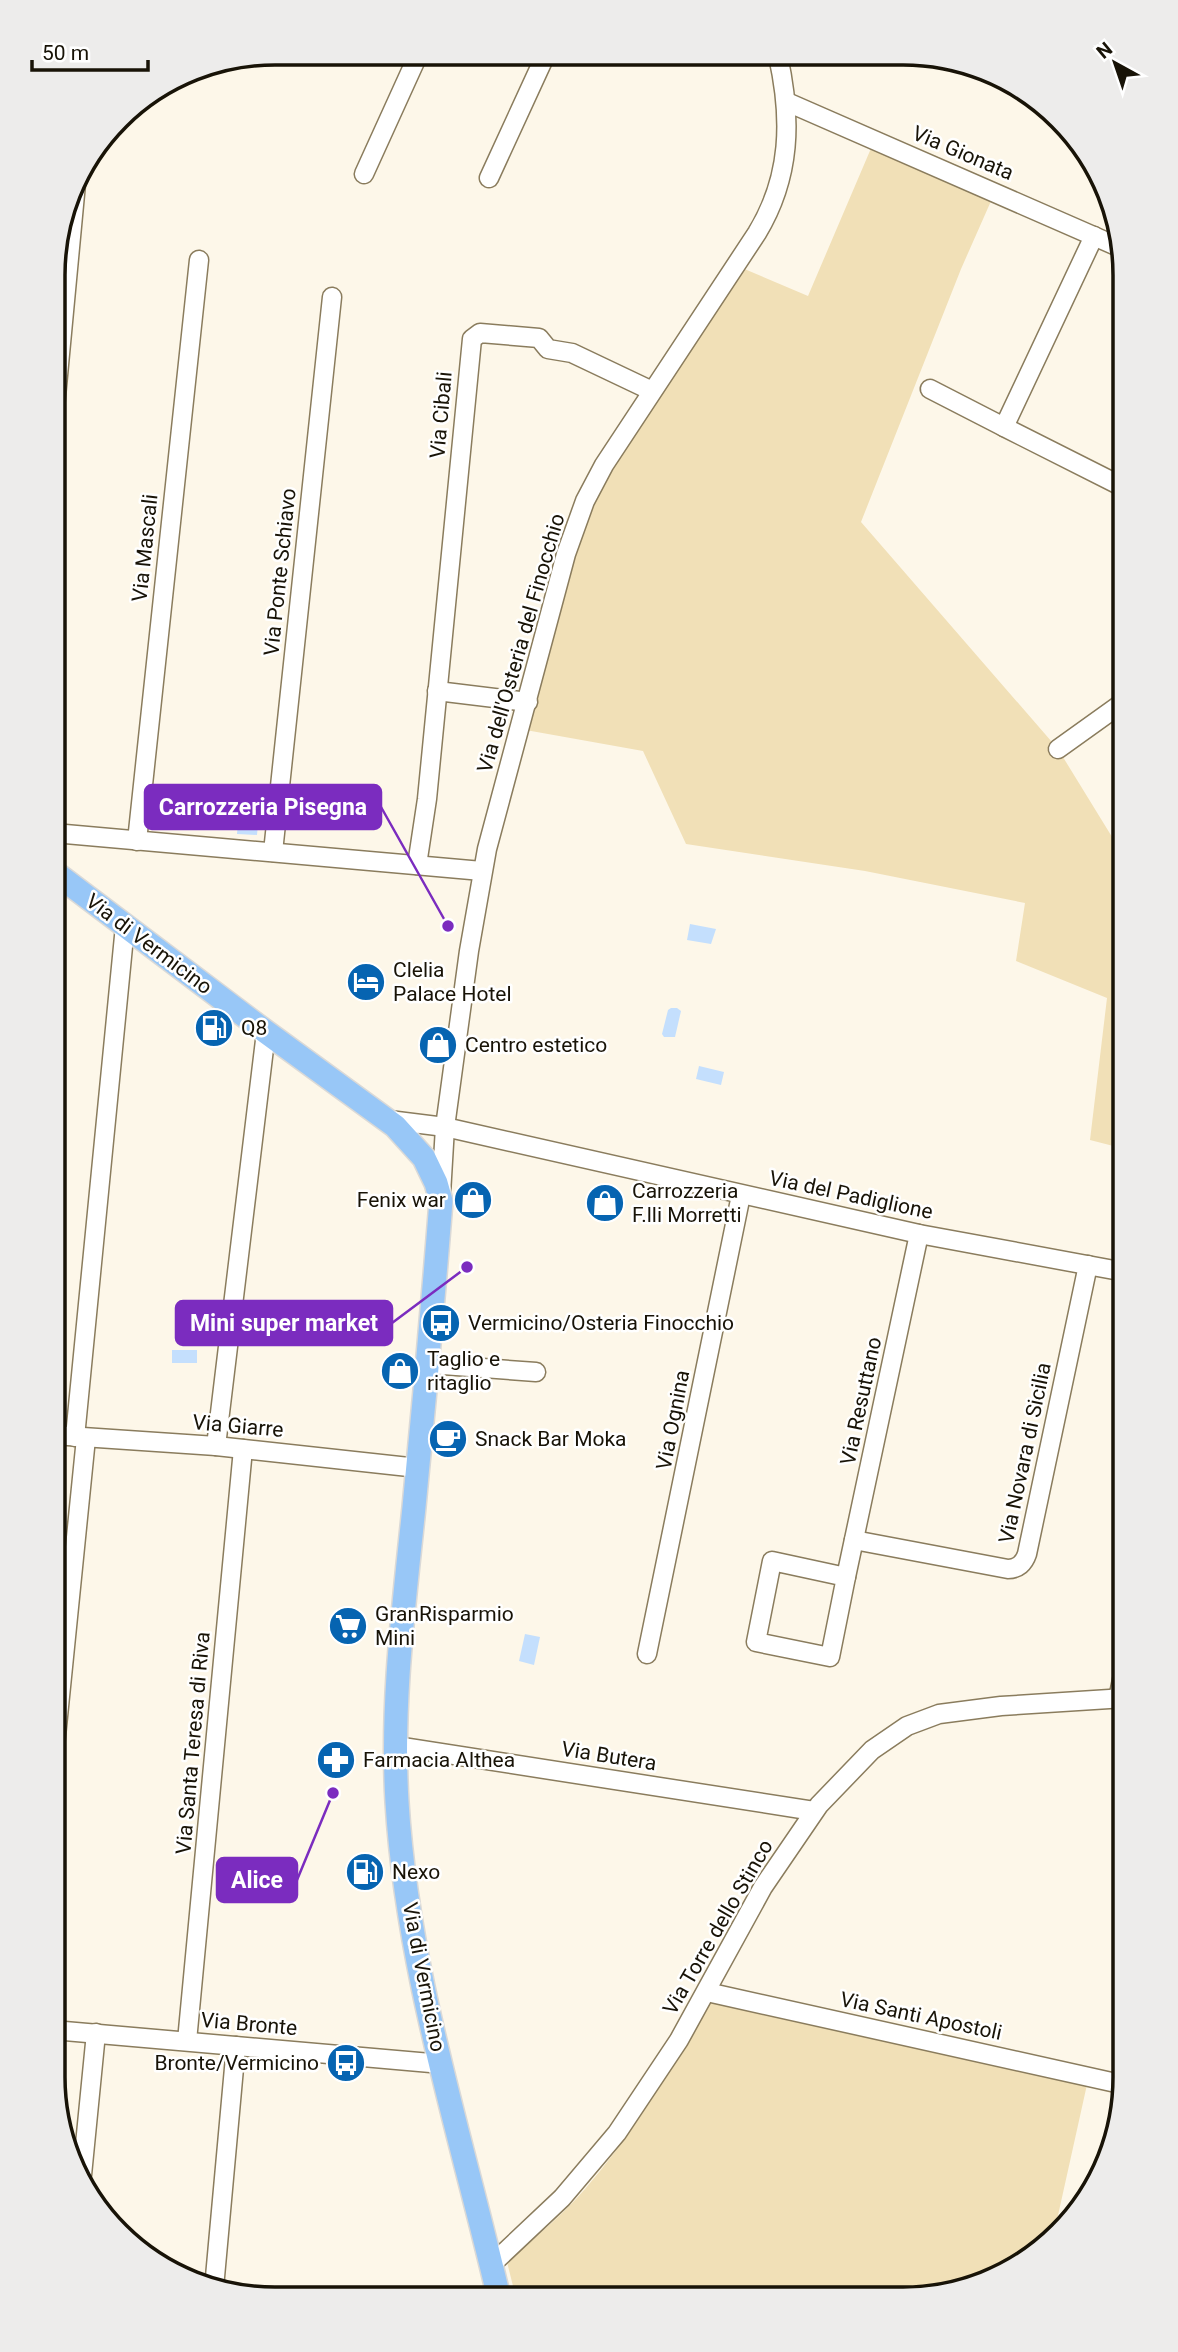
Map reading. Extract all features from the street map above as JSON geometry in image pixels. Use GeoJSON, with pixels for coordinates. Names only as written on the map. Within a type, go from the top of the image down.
{"type":"FeatureCollection","features":[{"type":"Feature","properties":{"kind":"main road","name":"Via di Vermicino"},"geometry":{"type":"LineString","coordinates":[[65,880],[389,1121],[420,1152],[434,1178],[441,1201],[429,1364],[401,1627],[396,1745],[398,1817],[417,1953],[496,2287]]}},
{"type":"Feature","properties":{"kind":"street"},"geometry":{"type":"LineString","coordinates":[[364,174],[414,65]]}},
{"type":"Feature","properties":{"kind":"street"},"geometry":{"type":"LineString","coordinates":[[489,178],[541,65]]}},
{"type":"Feature","properties":{"kind":"street","name":"Via dell'Osteria del Finocchio"},"geometry":{"type":"LineString","coordinates":[[441,1201],[445,1127],[482,871],[558,582],[580,513],[604,465],[757,233],[776,197],[784,162],[787,102],[780,65]]}},
{"type":"Feature","properties":{"kind":"street","name":"Via Gionata"},"geometry":{"type":"LineString","coordinates":[[787,102],[1110,243]]}},
{"type":"Feature","properties":{"kind":"street"},"geometry":{"type":"LineString","coordinates":[[65,301],[73,218]]}},
{"type":"Feature","properties":{"kind":"street"},"geometry":{"type":"LineString","coordinates":[[1004,427],[1094,236]]}},
{"type":"Feature","properties":{"kind":"street","name":"Via Mascali"},"geometry":{"type":"LineString","coordinates":[[137,841],[199,260]]}},
{"type":"Feature","properties":{"kind":"street","name":"Via Ponte Schiavo"},"geometry":{"type":"LineString","coordinates":[[273,852],[332,297]]}},
{"type":"Feature","properties":{"kind":"street","name":"Via Cibali"},"geometry":{"type":"LineString","coordinates":[[417,865],[427,799],[471,339],[480,333],[539,338],[548,349],[572,352],[652,391]]}},
{"type":"Feature","properties":{"kind":"street"},"geometry":{"type":"LineString","coordinates":[[930,389],[1113,482]]}},
{"type":"Feature","properties":{"kind":"street"},"geometry":{"type":"LineString","coordinates":[[437,691],[527,702]]}},
{"type":"Feature","properties":{"kind":"street"},"geometry":{"type":"LineString","coordinates":[[1058,749],[1113,710]]}},
{"type":"Feature","properties":{"kind":"street"},"geometry":{"type":"LineString","coordinates":[[65,834],[482,871]]}},
{"type":"Feature","properties":{"kind":"street"},"geometry":{"type":"LineString","coordinates":[[65,1625],[125,926]]}},
{"type":"Feature","properties":{"kind":"street"},"geometry":{"type":"LineString","coordinates":[[216,1446],[266,1032]]}},
{"type":"Feature","properties":{"kind":"street","name":"Via del Padiglione"},"geometry":{"type":"LineString","coordinates":[[389,1121],[445,1127],[919,1234],[1113,1270]]}},
{"type":"Feature","properties":{"kind":"street"},"geometry":{"type":"LineString","coordinates":[[420,1152],[427,1134],[445,1127]]}},
{"type":"Feature","properties":{"kind":"street","name":"Via Ognina"},"geometry":{"type":"LineString","coordinates":[[647,1654],[741,1195]]}},
{"type":"Feature","properties":{"kind":"street","name":"Via Resuttano"},"geometry":{"type":"LineString","coordinates":[[846,1577],[772,1561],[756,1642],[830,1657],[919,1234]]}},
{"type":"Feature","properties":{"kind":"street","name":"Via Novara di Sicilia"},"geometry":{"type":"LineString","coordinates":[[854,1540],[1008,1569],[1023,1562],[1027,1554],[1088,1265]]}},
{"type":"Feature","properties":{"kind":"street"},"geometry":{"type":"LineString","coordinates":[[429,1364],[536,1372]]}},
{"type":"Feature","properties":{"kind":"street","name":"Via Giarre"},"geometry":{"type":"LineString","coordinates":[[65,1436],[216,1446],[418,1468]]}},
{"type":"Feature","properties":{"kind":"street","name":"Via Santa Teresa di Riva"},"geometry":{"type":"LineString","coordinates":[[187,2041],[243,1449]]}},
{"type":"Feature","properties":{"kind":"street","name":"Via Torre dello Stinco"},"geometry":{"type":"LineString","coordinates":[[491,2265],[555,2205],[605,2149],[666,2062],[707,1992],[751,1906],[814,1811],[872,1750],[918,1721],[939,1714],[1002,1706],[1113,1700]]}},
{"type":"Feature","properties":{"kind":"street","name":"Via Butera"},"geometry":{"type":"LineString","coordinates":[[396,1745],[814,1811]]}},
{"type":"Feature","properties":{"kind":"street","name":"Via Santi Apostoli"},"geometry":{"type":"LineString","coordinates":[[707,1992],[1113,2082]]}},
{"type":"Feature","properties":{"kind":"street","name":"Via Bronte"},"geometry":{"type":"LineString","coordinates":[[65,2031],[442,2064]]}},
{"type":"Feature","properties":{"kind":"street"},"geometry":{"type":"LineString","coordinates":[[83,2163],[96,2033]]}},
{"type":"Feature","properties":{"kind":"street"},"geometry":{"type":"LineString","coordinates":[[215,2278],[236,2046]]}},
{"type":"Feature","properties":{"kind":"shaded area"},"geometry":{"type":"Polygon","coordinates":[[[875,139],[995,192],[961,269],[861,522],[1058,749],[1113,838],[1113,1146],[1090,1140],[1107,998],[1016,961],[1025,903],[865,871],[686,844],[643,751],[520,729],[576,523],[735,265],[808,296],[875,139]]]}},
{"type":"Feature","properties":{"kind":"shaded area"},"geometry":{"type":"Polygon","coordinates":[[[709,1996],[1088,2080],[1057,2220],[1031,2244],[1008,2259],[971,2276],[931,2285],[513,2287],[507,2262],[576,2199],[603,2167],[637,2121],[683,2047],[709,1996]]]}},
{"type":"Feature","properties":{"kind":"water"},"geometry":{"type":"Polygon","coordinates":[[[238,823],[258,824],[257,835],[237,834],[238,823]]]}},
{"type":"Feature","properties":{"kind":"water"},"geometry":{"type":"Polygon","coordinates":[[[690,924],[716,929],[711,944],[687,940],[690,924]]]}},
{"type":"Feature","properties":{"kind":"water"},"geometry":{"type":"Polygon","coordinates":[[[671,1008],[681,1011],[675,1037],[664,1037],[662,1034],[668,1010],[671,1008]]]}},
{"type":"Feature","properties":{"kind":"water"},"geometry":{"type":"Polygon","coordinates":[[[699,1066],[724,1072],[721,1085],[696,1079],[699,1066]]]}},
{"type":"Feature","properties":{"kind":"water"},"geometry":{"type":"Polygon","coordinates":[[[172,1350],[197,1350],[197,1363],[172,1363],[172,1350]]]}},
{"type":"Feature","properties":{"kind":"water"},"geometry":{"type":"Polygon","coordinates":[[[525,1634],[540,1637],[534,1665],[519,1661],[525,1634]]]}},
{"type":"Feature","properties":{"kind":"place","name":"Carrozzeria Pisegna"},"geometry":{"type":"Point","coordinates":[448,926]}},
{"type":"Feature","properties":{"kind":"place","name":"Clelia Palace Hotel"},"geometry":{"type":"Point","coordinates":[366,982]}},
{"type":"Feature","properties":{"kind":"place","name":"Q8"},"geometry":{"type":"Point","coordinates":[214,1028]}},
{"type":"Feature","properties":{"kind":"place","name":"Centro estetico"},"geometry":{"type":"Point","coordinates":[438,1045]}},
{"type":"Feature","properties":{"kind":"place","name":"Fenix war"},"geometry":{"type":"Point","coordinates":[473,1200]}},
{"type":"Feature","properties":{"kind":"place","name":"Carrozzeria F.lli Morretti"},"geometry":{"type":"Point","coordinates":[605,1203]}},
{"type":"Feature","properties":{"kind":"place","name":"Mini super market"},"geometry":{"type":"Point","coordinates":[467,1267]}},
{"type":"Feature","properties":{"kind":"place","name":"Vermicino/Osteria Finocchio"},"geometry":{"type":"Point","coordinates":[441,1323]}},
{"type":"Feature","properties":{"kind":"place","name":"Taglio e ritaglio"},"geometry":{"type":"Point","coordinates":[400,1371]}},
{"type":"Feature","properties":{"kind":"place","name":"Snack Bar Moka"},"geometry":{"type":"Point","coordinates":[448,1439]}},
{"type":"Feature","properties":{"kind":"place","name":"GranRisparmio Mini"},"geometry":{"type":"Point","coordinates":[348,1626]}},
{"type":"Feature","properties":{"kind":"place","name":"Farmacia Althea"},"geometry":{"type":"Point","coordinates":[336,1760]}},
{"type":"Feature","properties":{"kind":"place","name":"Alice"},"geometry":{"type":"Point","coordinates":[333,1793]}},
{"type":"Feature","properties":{"kind":"place","name":"Nexo"},"geometry":{"type":"Point","coordinates":[365,1872]}},
{"type":"Feature","properties":{"kind":"place","name":"Bronte/Vermicino"},"geometry":{"type":"Point","coordinates":[346,2063]}}]}
